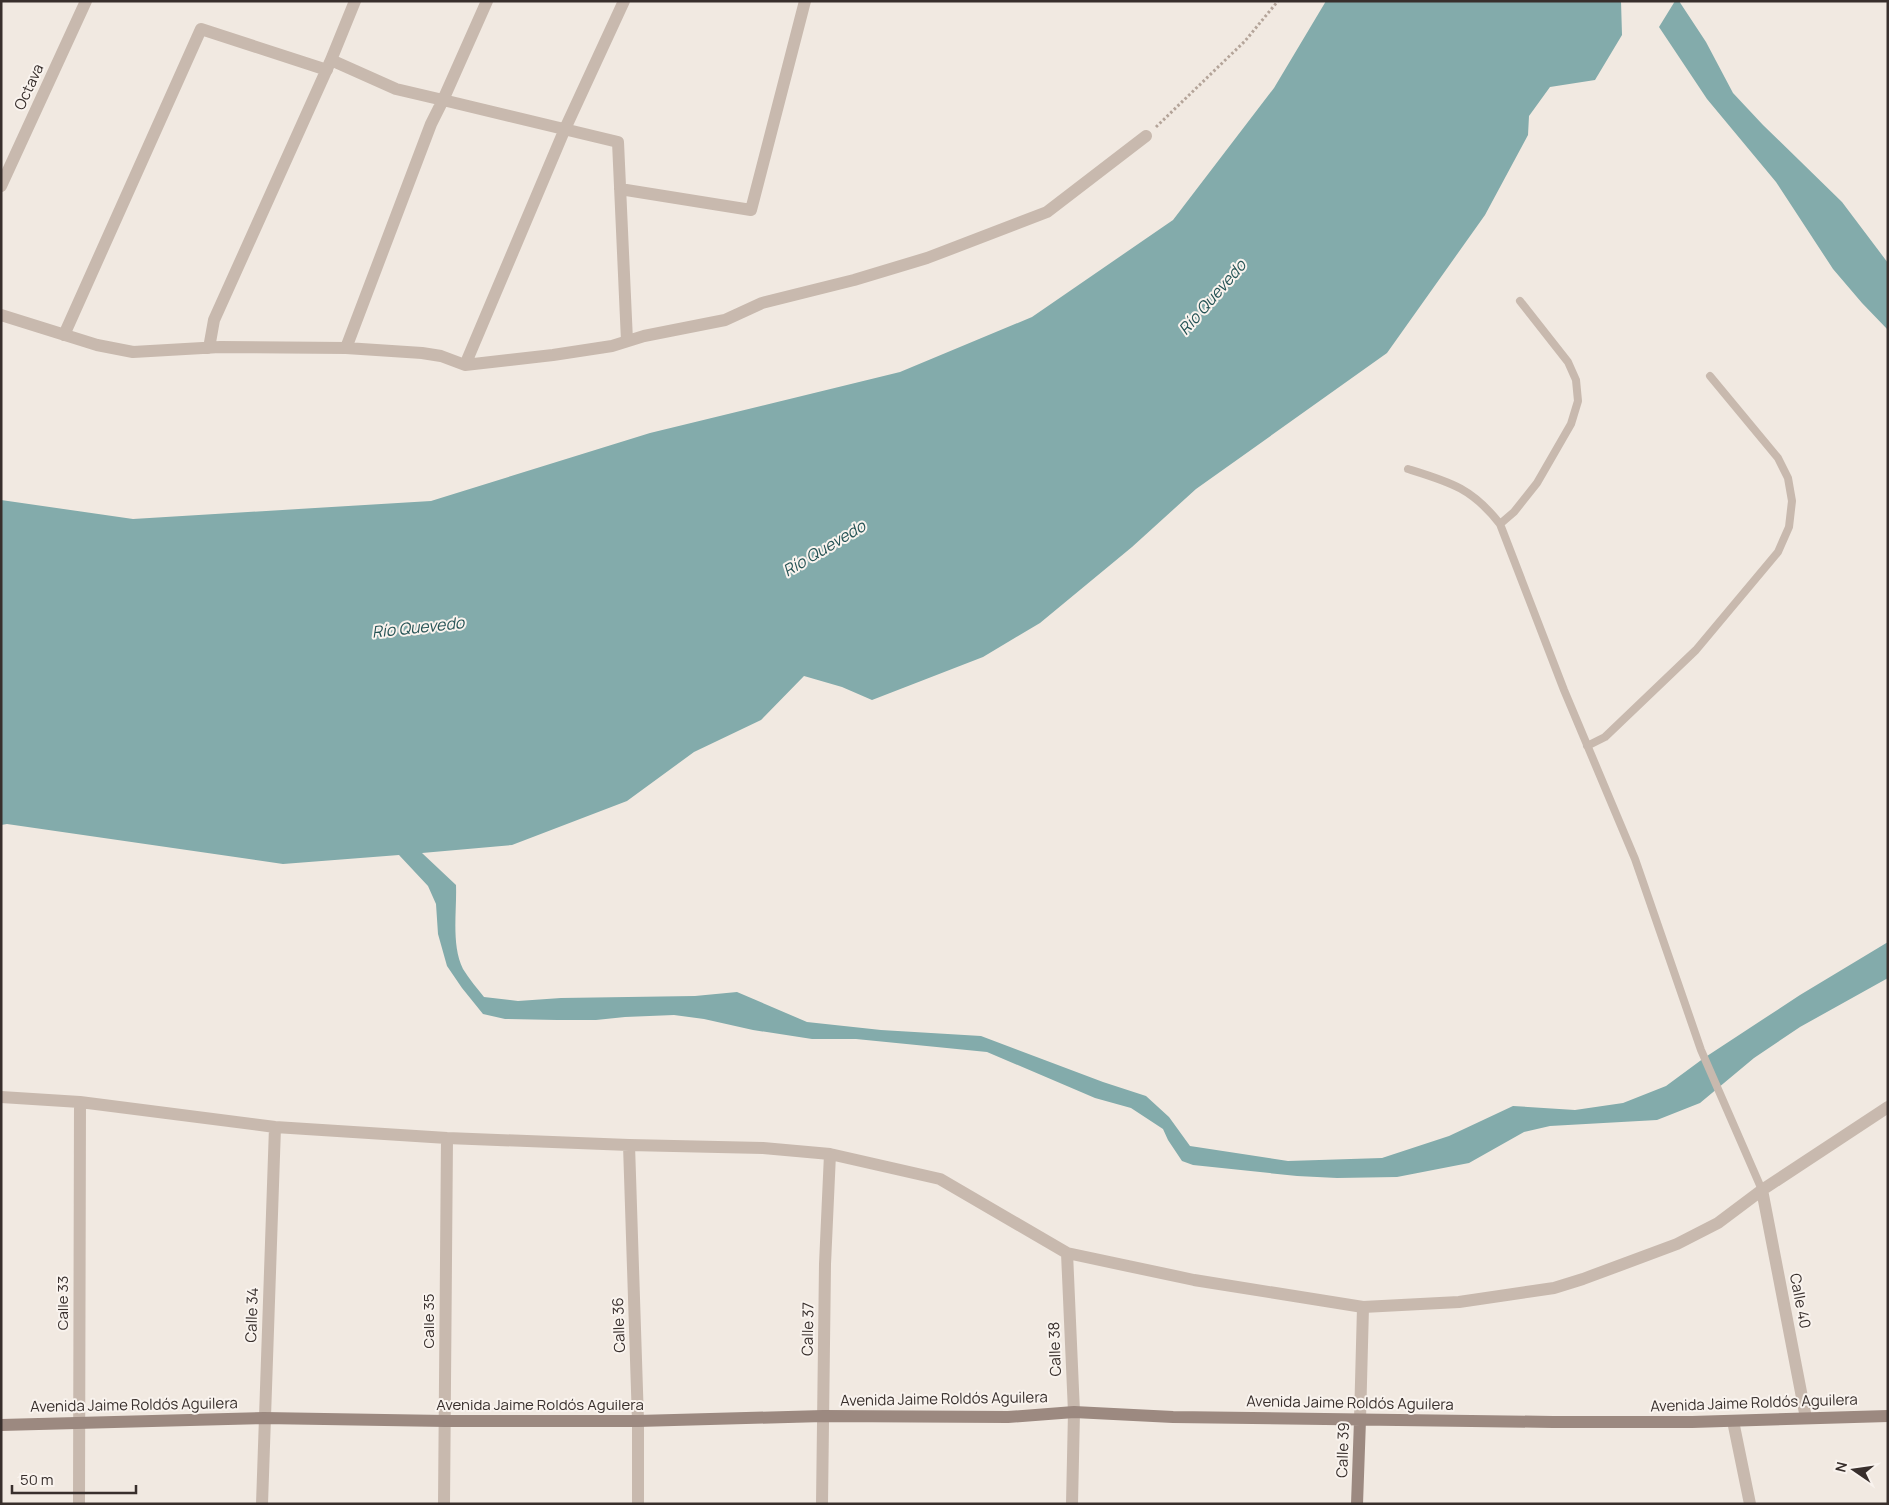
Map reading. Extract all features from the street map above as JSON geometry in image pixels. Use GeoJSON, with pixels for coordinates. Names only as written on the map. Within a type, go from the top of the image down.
{"type":"FeatureCollection","features":[{"type":"Feature","properties":{"kind":"main road","name":"Avenida Jaime Roldós Aguilera"},"geometry":{"type":"LineString","coordinates":[[1,1425],[264,1418],[444,1422],[638,1421],[823,1416],[1008,1417],[1074,1412],[1174,1418],[1563,1422],[1733,1421],[1888,1416]]}},
{"type":"Feature","properties":{"kind":"main road","name":"Calle 39"},"geometry":{"type":"LineString","coordinates":[[1357,1504],[1360,1420]]}},
{"type":"Feature","properties":{"kind":"street","name":"Octava"},"geometry":{"type":"LineString","coordinates":[[1,186],[86,1]]}},
{"type":"Feature","properties":{"kind":"street"},"geometry":{"type":"LineString","coordinates":[[208,348],[214,320],[329,65],[355,1]]}},
{"type":"Feature","properties":{"kind":"street"},"geometry":{"type":"LineString","coordinates":[[346,348],[431,124],[487,1]]}},
{"type":"Feature","properties":{"kind":"street"},"geometry":{"type":"LineString","coordinates":[[465,365],[564,130],[624,1]]}},
{"type":"Feature","properties":{"kind":"street"},"geometry":{"type":"LineString","coordinates":[[620,189],[751,210],[805,1]]}},
{"type":"Feature","properties":{"kind":"street"},"geometry":{"type":"LineString","coordinates":[[64,335],[201,29],[329,65],[396,88],[618,142],[627,341]]}},
{"type":"Feature","properties":{"kind":"street"},"geometry":{"type":"LineString","coordinates":[[1,316],[97,345],[133,352],[208,348],[346,348],[422,353],[441,356],[465,365],[612,346],[627,341],[725,320],[762,302],[882,272],[927,258],[1047,212],[1146,136]]}},
{"type":"Feature","properties":{"kind":"street"},"geometry":{"type":"LineString","coordinates":[[1,1097],[80,1102],[275,1127],[446,1138],[763,1148],[830,1154],[940,1179],[1067,1253],[1194,1280],[1363,1307],[1459,1302],[1554,1288],[1583,1280],[1677,1244],[1718,1223],[1762,1190],[1887,1112]]}},
{"type":"Feature","properties":{"kind":"street","name":"Calle 33"},"geometry":{"type":"LineString","coordinates":[[79,1504],[80,1102]]}},
{"type":"Feature","properties":{"kind":"street","name":"Calle 34"},"geometry":{"type":"LineString","coordinates":[[262,1504],[275,1127]]}},
{"type":"Feature","properties":{"kind":"street","name":"Calle 35"},"geometry":{"type":"LineString","coordinates":[[444,1504],[446,1138]]}},
{"type":"Feature","properties":{"kind":"street","name":"Calle 36"},"geometry":{"type":"LineString","coordinates":[[629,1145],[638,1421],[638,1504]]}},
{"type":"Feature","properties":{"kind":"street","name":"Calle 37"},"geometry":{"type":"LineString","coordinates":[[822,1504],[830,1154]]}},
{"type":"Feature","properties":{"kind":"street","name":"Calle 40"},"geometry":{"type":"LineString","coordinates":[[1762,1190],[1806,1418]]}},
{"type":"Feature","properties":{"kind":"street","name":"Calle 38"},"geometry":{"type":"LineString","coordinates":[[1067,1253],[1074,1412],[1072,1504]]}},
{"type":"Feature","properties":{"kind":"street","name":"Calle 39"},"geometry":{"type":"LineString","coordinates":[[1360,1420],[1363,1307]]}},
{"type":"Feature","properties":{"kind":"street"},"geometry":{"type":"LineString","coordinates":[[1733,1421],[1750,1504]]}},
{"type":"Feature","properties":{"kind":"lane"},"geometry":{"type":"LineString","coordinates":[[1500,524],[1514,512],[1538,483],[1571,424],[1578,401],[1576,380],[1568,362],[1520,300]]}},
{"type":"Feature","properties":{"kind":"lane"},"geometry":{"type":"LineString","coordinates":[[1587,746],[1605,737],[1696,650],[1778,552],[1789,527],[1792,501],[1788,478],[1778,458],[1710,376]]}},
{"type":"Feature","properties":{"kind":"lane"},"geometry":{"type":"LineString","coordinates":[[1408,469],[1443,480],[1467,491],[1486,506],[1500,524],[1564,690],[1635,858],[1701,1050],[1762,1190]]}},
{"type":"Feature","properties":{"kind":"path"},"geometry":{"type":"LineString","coordinates":[[1146,136],[1245,41],[1278,1]]}},
{"type":"Feature","properties":{"kind":"water","name":"Río Quevedo"},"geometry":{"type":"Polygon","coordinates":[[[1326,1],[1621,1],[1622,35],[1595,80],[1550,87],[1529,116],[1528,135],[1485,215],[1387,353],[1196,489],[1132,547],[1040,623],[983,657],[872,700],[842,687],[804,676],[761,720],[694,752],[627,801],[512,845],[422,853],[456,885],[455,928],[459,960],[465,973],[484,997],[518,1001],[561,998],[695,996],[737,992],[807,1022],[881,1030],[981,1036],[1103,1082],[1146,1096],[1169,1117],[1190,1146],[1288,1161],[1382,1158],[1449,1136],[1513,1106],[1575,1110],[1623,1103],[1666,1086],[1704,1058],[1800,995],[1888,942],[1888,978],[1800,1027],[1754,1058],[1700,1103],[1657,1120],[1550,1126],[1524,1132],[1469,1163],[1397,1177],[1337,1178],[1297,1176],[1193,1165],[1182,1161],[1163,1129],[1131,1108],[1095,1098],[987,1052],[856,1039],[812,1039],[674,1015],[596,1020],[557,1020],[505,1019],[483,1014],[447,966],[438,934],[436,904],[428,886],[399,855],[283,864],[7,824],[1,825],[1,500],[133,519],[431,501],[650,433],[900,372],[1032,317],[1173,220],[1274,88],[1326,1]]]}},
{"type":"Feature","properties":{"kind":"water"},"geometry":{"type":"Polygon","coordinates":[[[1675,1],[1679,1],[1706,42],[1733,93],[1842,202],[1888,263],[1888,330],[1833,269],[1776,182],[1707,99],[1659,27],[1675,1]]]}}]}
